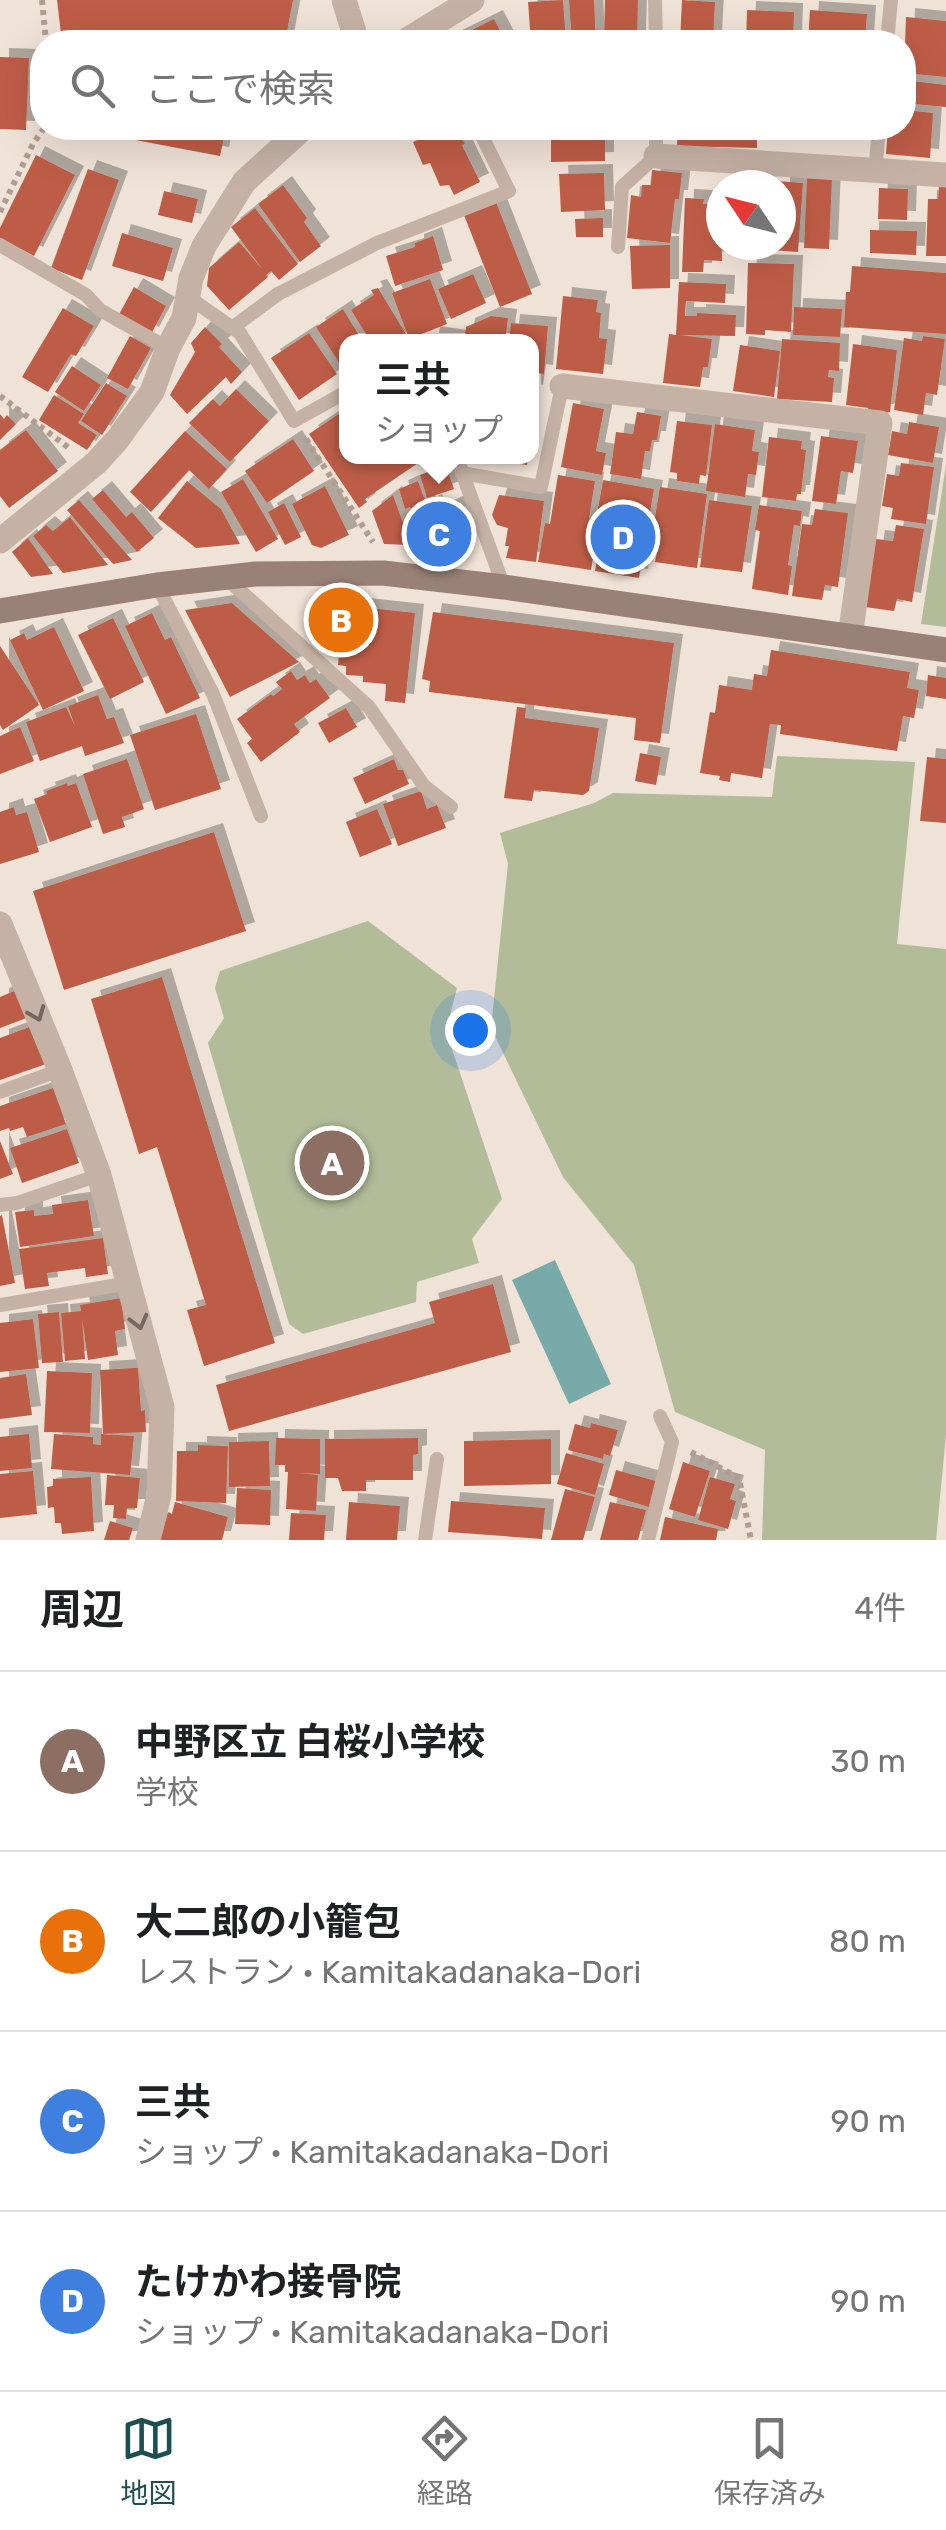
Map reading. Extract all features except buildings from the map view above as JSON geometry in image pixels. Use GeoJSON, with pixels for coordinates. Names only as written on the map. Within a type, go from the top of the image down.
{"type":"FeatureCollection","features":[{"type":"Feature","properties":{"kind":"street"},"geometry":{"type":"LineString","coordinates":[[344,0],[354,30]]}},
{"type":"Feature","properties":{"kind":"street"},"geometry":{"type":"LineString","coordinates":[[436,30],[472,0]]}},
{"type":"Feature","properties":{"kind":"street"},"geometry":{"type":"LineString","coordinates":[[0,541],[96,464],[152,392],[184,318],[191,278],[204,246],[244,182],[289,140]]}},
{"type":"Feature","properties":{"kind":"street"},"geometry":{"type":"LineString","coordinates":[[656,156],[946,175]]}},
{"type":"Feature","properties":{"kind":"street"},"geometry":{"type":"LineString","coordinates":[[562,386],[880,423],[850,637]]}},
{"type":"Feature","properties":{"kind":"street"},"geometry":{"type":"LineString","coordinates":[[0,611],[157,584],[256,574],[383,574],[504,587],[946,650]]}},
{"type":"Feature","properties":{"kind":"street"},"geometry":{"type":"LineString","coordinates":[[0,924],[99,1175],[162,1408],[159,1495],[148,1540]]}},
{"type":"Feature","properties":{"kind":"lane"},"geometry":{"type":"LineString","coordinates":[[656,0],[656,30]]}},
{"type":"Feature","properties":{"kind":"lane"},"geometry":{"type":"LineString","coordinates":[[888,30],[891,0]]}},
{"type":"Feature","properties":{"kind":"lane"},"geometry":{"type":"LineString","coordinates":[[232,328],[278,294],[377,242],[509,190],[484,140]]}},
{"type":"Feature","properties":{"kind":"lane"},"geometry":{"type":"LineString","coordinates":[[618,247],[622,187],[656,156],[656,140]]}},
{"type":"Feature","properties":{"kind":"lane"},"geometry":{"type":"LineString","coordinates":[[875,172],[879,140]]}},
{"type":"Feature","properties":{"kind":"lane"},"geometry":{"type":"LineString","coordinates":[[0,245],[86,294],[100,310],[168,348]]}},
{"type":"Feature","properties":{"kind":"lane"},"geometry":{"type":"LineString","coordinates":[[188,297],[240,333],[294,421],[339,396]]}},
{"type":"Feature","properties":{"kind":"lane"},"geometry":{"type":"LineString","coordinates":[[462,473],[542,487],[562,386]]}},
{"type":"Feature","properties":{"kind":"lane"},"geometry":{"type":"LineString","coordinates":[[459,464],[504,587]]}},
{"type":"Feature","properties":{"kind":"lane"},"geometry":{"type":"LineString","coordinates":[[226,578],[369,707],[424,786],[451,807]]}},
{"type":"Feature","properties":{"kind":"lane"},"geometry":{"type":"LineString","coordinates":[[157,584],[213,694],[261,816]]}},
{"type":"Feature","properties":{"kind":"lane"},"geometry":{"type":"LineString","coordinates":[[0,1092],[60,1070]]}},
{"type":"Feature","properties":{"kind":"lane"},"geometry":{"type":"LineString","coordinates":[[0,1204],[17,1203],[99,1175]]}},
{"type":"Feature","properties":{"kind":"lane"},"geometry":{"type":"LineString","coordinates":[[0,1305],[129,1283]]}},
{"type":"Feature","properties":{"kind":"lane"},"geometry":{"type":"LineString","coordinates":[[648,1540],[672,1442],[660,1416]]}},
{"type":"Feature","properties":{"kind":"lane"},"geometry":{"type":"LineString","coordinates":[[425,1540],[437,1458]]}},
{"type":"Feature","properties":{"kind":"path"},"geometry":{"type":"LineString","coordinates":[[42,0],[45,30]]}},
{"type":"Feature","properties":{"kind":"path"},"geometry":{"type":"LineString","coordinates":[[0,212],[36,140]]}},
{"type":"Feature","properties":{"kind":"path"},"geometry":{"type":"LineString","coordinates":[[0,396],[55,439],[96,464]]}},
{"type":"Feature","properties":{"kind":"path"},"geometry":{"type":"LineString","coordinates":[[294,421],[375,545],[383,574]]}},
{"type":"Feature","properties":{"kind":"path"},"geometry":{"type":"LineString","coordinates":[[672,1442],[740,1478],[751,1540]]}},
{"type":"Feature","properties":{"kind":"green space"},"geometry":{"type":"Polygon","coordinates":[[[946,465],[946,627],[921,624],[946,465]]]}},
{"type":"Feature","properties":{"kind":"green space"},"geometry":{"type":"Polygon","coordinates":[[[777,756],[915,762],[897,944],[946,949],[946,1435],[936,1540],[762,1540],[765,1450],[675,1412],[634,1265],[563,1177],[491,1028],[508,864],[500,833],[594,803],[613,793],[772,797],[777,756]]]}},
{"type":"Feature","properties":{"kind":"green space"},"geometry":{"type":"Polygon","coordinates":[[[368,921],[457,988],[446,1031],[502,1199],[472,1239],[479,1263],[417,1282],[416,1302],[303,1334],[289,1324],[208,1043],[224,1018],[215,988],[220,971],[368,921]]]}},
{"type":"Feature","properties":{"kind":"water"},"geometry":{"type":"Polygon","coordinates":[[[555,1260],[611,1384],[569,1404],[512,1280],[555,1260]]]}},
{"type":"Feature","properties":{"kind":"place","name":"三共"},"geometry":{"type":"Point","coordinates":[439,534]}},
{"type":"Feature","properties":{"kind":"place","name":"たけかわ接骨院"},"geometry":{"type":"Point","coordinates":[623,537]}},
{"type":"Feature","properties":{"kind":"place","name":"大二郎の小籠包"},"geometry":{"type":"Point","coordinates":[341,620]}},
{"type":"Feature","properties":{"kind":"place","name":"中野区立 白桜小学校"},"geometry":{"type":"Point","coordinates":[332,1163]}}]}
